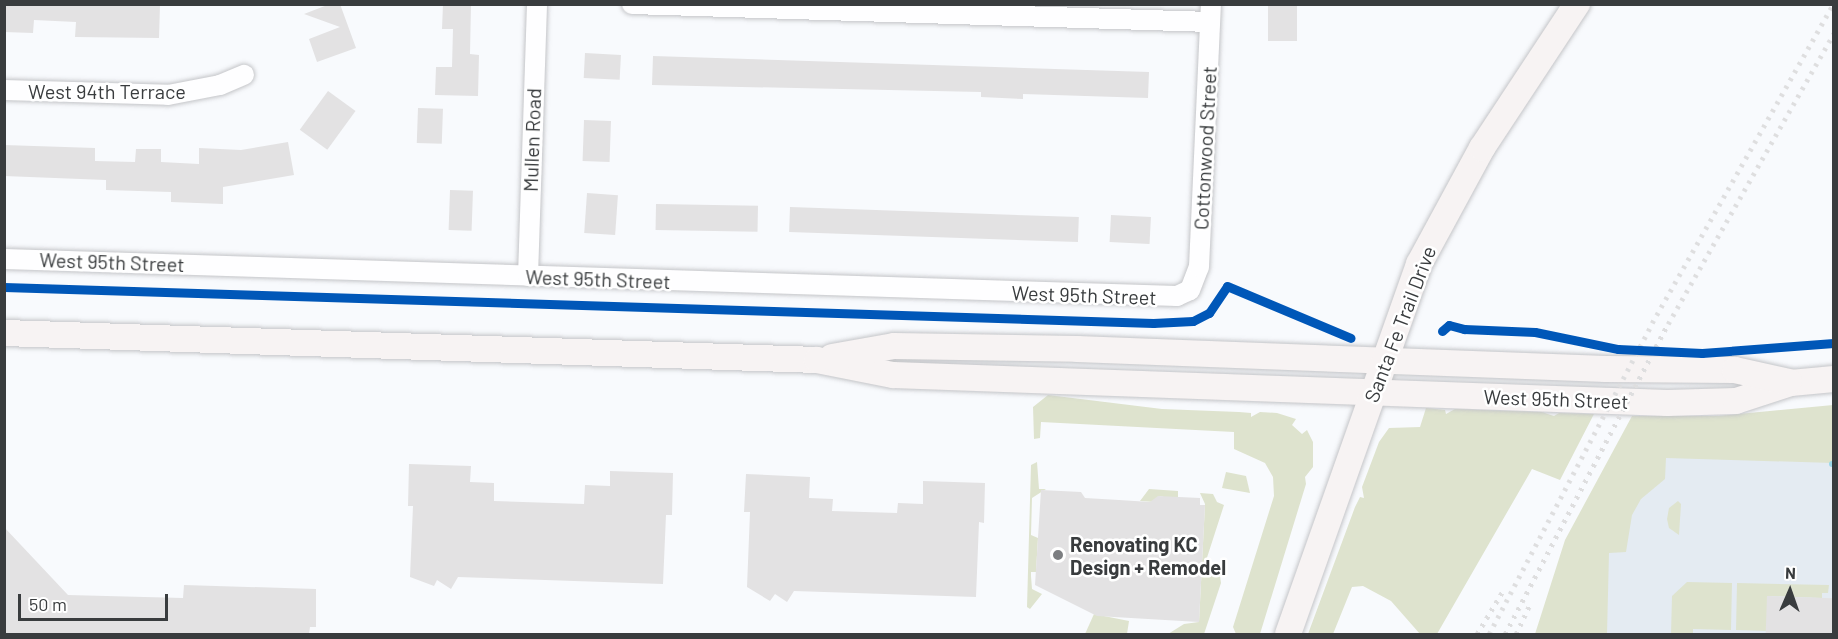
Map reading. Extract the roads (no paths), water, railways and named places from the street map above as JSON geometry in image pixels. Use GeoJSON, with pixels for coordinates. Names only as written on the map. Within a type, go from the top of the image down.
{"type":"FeatureCollection","features":[{"type":"Feature","properties":{"kind":"main road","name":"Santa Fe Trail Drive"},"geometry":{"type":"LineString","coordinates":[[1288,634],[1419,264],[1469,170],[1577,4]]}},
{"type":"Feature","properties":{"kind":"main road","name":"West 95th Street"},"geometry":{"type":"LineString","coordinates":[[4,333],[817,360],[893,375],[1668,403],[1736,401],[1791,383],[1833,379]]}},
{"type":"Feature","properties":{"kind":"main road","name":"West 95th Street"},"geometry":{"type":"LineString","coordinates":[[817,360],[894,346],[1735,370],[1791,383]]}},
{"type":"Feature","properties":{"kind":"street","name":"Mullen Road"},"geometry":{"type":"LineString","coordinates":[[528,276],[537,4]]}},
{"type":"Feature","properties":{"kind":"street"},"geometry":{"type":"LineString","coordinates":[[632,4],[1211,13]]}},
{"type":"Feature","properties":{"kind":"street","name":"Cottonwood Street"},"geometry":{"type":"LineString","coordinates":[[1190,290],[1199,267],[1211,13]]}},
{"type":"Feature","properties":{"kind":"street","name":"West 94th Terrace"},"geometry":{"type":"LineString","coordinates":[[4,90],[168,95],[220,85],[244,75]]}},
{"type":"Feature","properties":{"kind":"street","name":"West 95th Street"},"geometry":{"type":"LineString","coordinates":[[4,259],[1155,297],[1176,296],[1190,290]]}},
{"type":"Feature","properties":{"kind":"railway"},"geometry":{"type":"LineString","coordinates":[[1489,634],[1652,323],[1833,4]]}},
{"type":"Feature","properties":{"kind":"railway"},"geometry":{"type":"LineString","coordinates":[[1505,634],[1668,324],[1834,33]]}},
{"type":"Feature","properties":{"kind":"railway"},"geometry":{"type":"LineString","coordinates":[[1477,634],[1504,589]]}},
{"type":"Feature","properties":{"kind":"railway"},"geometry":{"type":"LineString","coordinates":[[1516,634],[1530,604]]}},
{"type":"Feature","properties":{"kind":"place","name":"Renovating KC Design + Remodel"},"geometry":{"type":"Point","coordinates":[1058,555]}}]}
